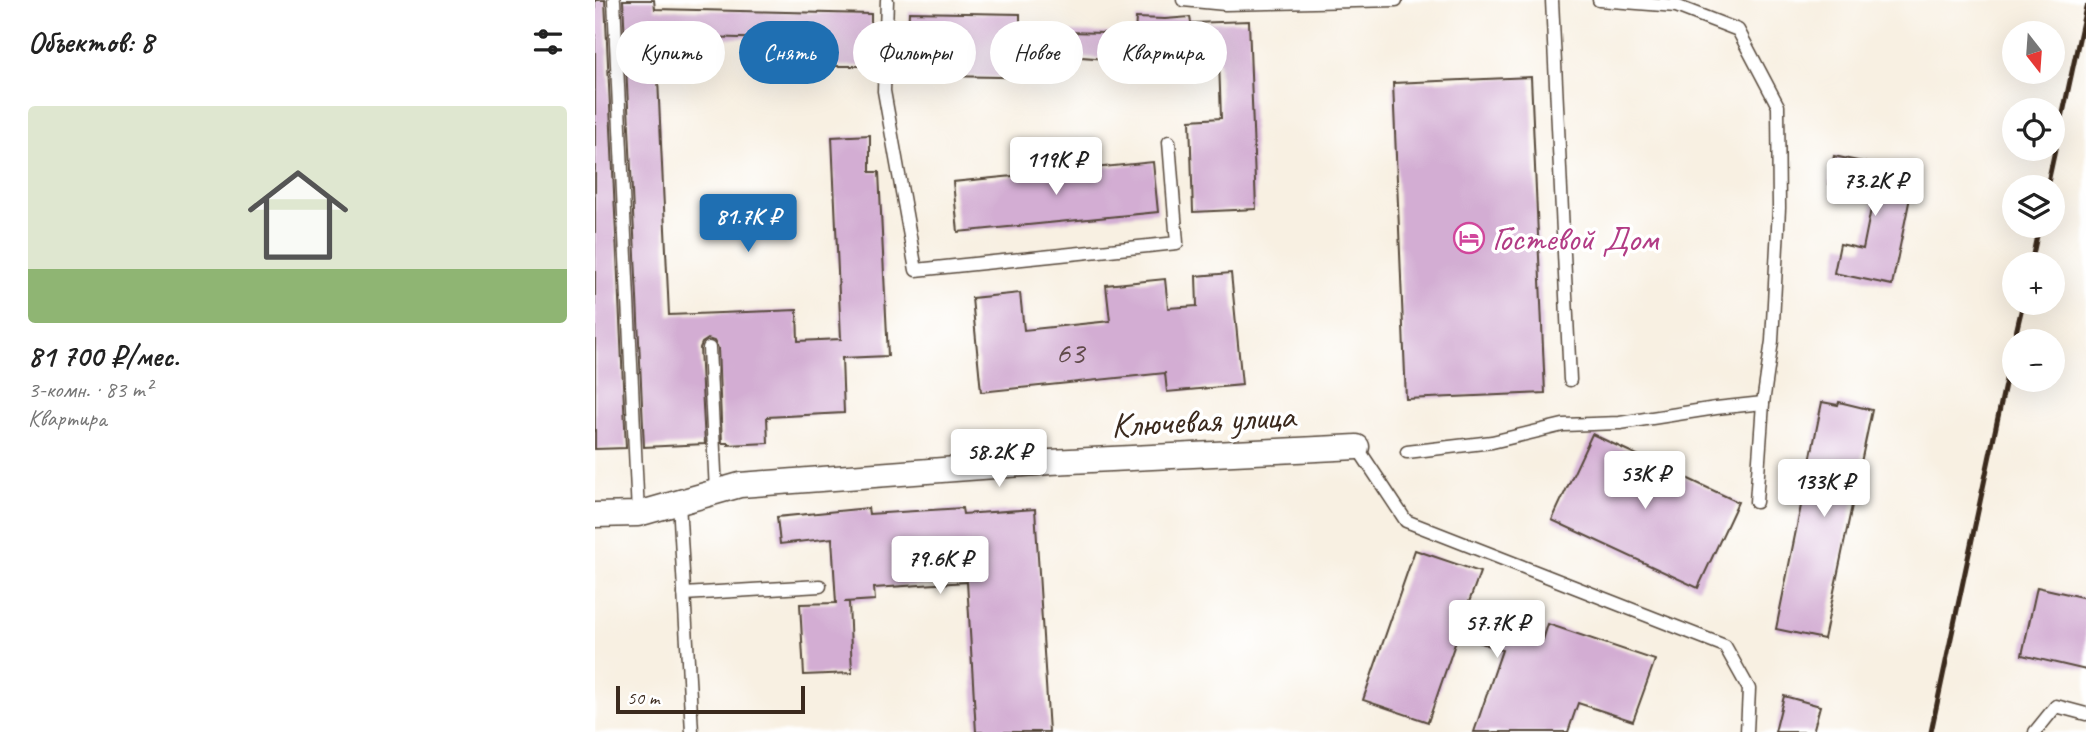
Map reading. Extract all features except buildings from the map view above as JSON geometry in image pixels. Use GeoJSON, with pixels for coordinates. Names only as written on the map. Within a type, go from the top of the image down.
{"type":"FeatureCollection","features":[{"type":"Feature","properties":{"kind":"street","name":"Ключевая улица"},"geometry":{"type":"LineString","coordinates":[[595,515],[638,514],[740,485],[1050,462],[1357,447]]}},
{"type":"Feature","properties":{"kind":"lane"},"geometry":{"type":"LineString","coordinates":[[614,0],[638,514]]}},
{"type":"Feature","properties":{"kind":"lane"},"geometry":{"type":"LineString","coordinates":[[887,0],[884,91],[916,270],[1177,243],[1169,142]]}},
{"type":"Feature","properties":{"kind":"lane"},"geometry":{"type":"LineString","coordinates":[[1183,0],[1225,4],[1396,0]]}},
{"type":"Feature","properties":{"kind":"lane"},"geometry":{"type":"LineString","coordinates":[[1552,0],[1570,380]]}},
{"type":"Feature","properties":{"kind":"lane"},"geometry":{"type":"LineString","coordinates":[[1599,0],[1677,6],[1738,30],[1778,106],[1779,208],[1772,341],[1763,403],[1756,502]]}},
{"type":"Feature","properties":{"kind":"lane"},"geometry":{"type":"LineString","coordinates":[[709,348],[716,492]]}},
{"type":"Feature","properties":{"kind":"lane"},"geometry":{"type":"LineString","coordinates":[[1407,452],[1492,442],[1563,425],[1620,423],[1763,403]]}},
{"type":"Feature","properties":{"kind":"lane"},"geometry":{"type":"LineString","coordinates":[[1357,447],[1406,522],[1725,646],[1749,689],[1747,732]]}},
{"type":"Feature","properties":{"kind":"lane"},"geometry":{"type":"LineString","coordinates":[[679,502],[692,732]]}},
{"type":"Feature","properties":{"kind":"lane"},"geometry":{"type":"LineString","coordinates":[[684,594],[820,586]]}},
{"type":"Feature","properties":{"kind":"lane"},"geometry":{"type":"LineString","coordinates":[[2035,732],[2056,706],[2086,715]]}},
{"type":"Feature","properties":{"kind":"railway"},"geometry":{"type":"LineString","coordinates":[[2050,175],[2086,7]]}},
{"type":"Feature","properties":{"kind":"railway"},"geometry":{"type":"LineString","coordinates":[[2034,252],[2036,238]]}},
{"type":"Feature","properties":{"kind":"railway"},"geometry":{"type":"LineString","coordinates":[[2017,329],[2020,315]]}},
{"type":"Feature","properties":{"kind":"railway"},"geometry":{"type":"LineString","coordinates":[[1931,732],[2003,392]]}},
{"type":"Feature","properties":{"kind":"place","name":"Гостевой Дом"},"geometry":{"type":"Point","coordinates":[1469,238]}}]}
